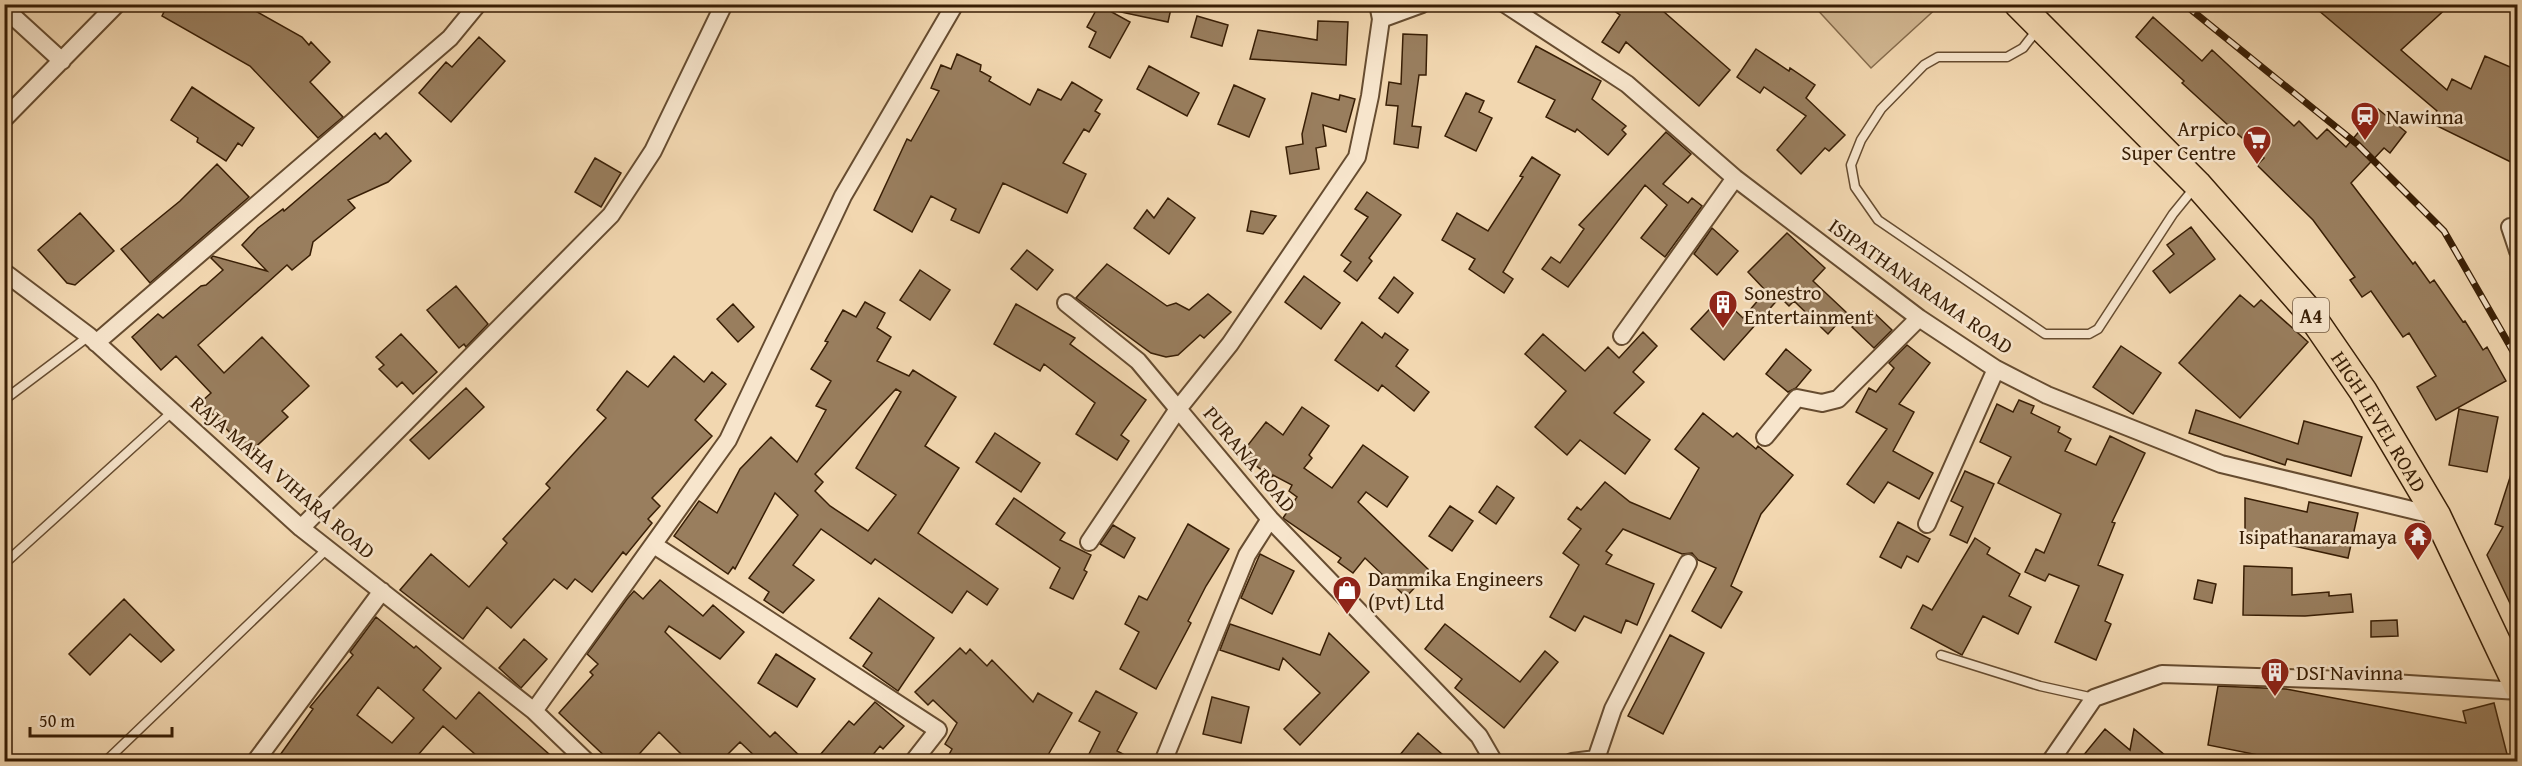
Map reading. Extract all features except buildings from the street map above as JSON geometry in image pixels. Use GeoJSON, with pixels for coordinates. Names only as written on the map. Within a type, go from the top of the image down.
{"type":"FeatureCollection","features":[{"type":"Feature","properties":{"kind":"highway","name":"HIGH LEVEL ROAD"},"geometry":{"type":"LineString","coordinates":[[2018,4],[2197,184],[2306,308],[2363,391],[2437,516],[2517,689]]}},
{"type":"Feature","properties":{"kind":"street"},"geometry":{"type":"LineString","coordinates":[[4,120],[117,4]]}},
{"type":"Feature","properties":{"kind":"street"},"geometry":{"type":"LineString","coordinates":[[93,340],[450,38],[478,4]]}},
{"type":"Feature","properties":{"kind":"street"},"geometry":{"type":"LineString","coordinates":[[301,528],[611,214],[653,151],[724,4]]}},
{"type":"Feature","properties":{"kind":"street"},"geometry":{"type":"LineString","coordinates":[[534,711],[728,440],[843,196],[955,4]]}},
{"type":"Feature","properties":{"kind":"street"},"geometry":{"type":"LineString","coordinates":[[1379,12],[1422,4]]}},
{"type":"Feature","properties":{"kind":"street","name":"ISIPATHANARAMA ROAD"},"geometry":{"type":"LineString","coordinates":[[1505,4],[1627,84],[1736,178],[1919,318],[1996,369],[2046,395],[2221,465],[2437,516]]}},
{"type":"Feature","properties":{"kind":"street"},"geometry":{"type":"LineString","coordinates":[[4,8],[62,61]]}},
{"type":"Feature","properties":{"kind":"street","name":"PURANA ROAD"},"geometry":{"type":"LineString","coordinates":[[1379,12],[1370,96],[1357,157],[1230,344],[1178,409],[1270,519],[1479,736],[1494,762]]}},
{"type":"Feature","properties":{"kind":"street"},"geometry":{"type":"LineString","coordinates":[[1622,336],[1736,178]]}},
{"type":"Feature","properties":{"kind":"street"},"geometry":{"type":"LineString","coordinates":[[2510,227],[2517,251]]}},
{"type":"Feature","properties":{"kind":"street","name":"RAJA MAHA VIHARA ROAD"},"geometry":{"type":"LineString","coordinates":[[4,272],[93,340],[301,528],[534,711],[587,762]]}},
{"type":"Feature","properties":{"kind":"street"},"geometry":{"type":"LineString","coordinates":[[1066,303],[1138,361],[1178,409],[1089,542]]}},
{"type":"Feature","properties":{"kind":"street"},"geometry":{"type":"LineString","coordinates":[[1765,437],[1797,398],[1822,403],[1838,399],[1919,318]]}},
{"type":"Feature","properties":{"kind":"street"},"geometry":{"type":"LineString","coordinates":[[1927,524],[1996,369]]}},
{"type":"Feature","properties":{"kind":"street"},"geometry":{"type":"LineString","coordinates":[[1163,762],[1247,555],[1270,519]]}},
{"type":"Feature","properties":{"kind":"street"},"geometry":{"type":"LineString","coordinates":[[654,544],[938,730],[913,762]]}},
{"type":"Feature","properties":{"kind":"street"},"geometry":{"type":"LineString","coordinates":[[1572,762],[1596,760],[1613,709],[1688,564]]}},
{"type":"Feature","properties":{"kind":"street"},"geometry":{"type":"LineString","coordinates":[[255,762],[382,591]]}},
{"type":"Feature","properties":{"kind":"street"},"geometry":{"type":"LineString","coordinates":[[2050,762],[2094,698],[2163,674],[2517,689]]}},
{"type":"Feature","properties":{"kind":"lane"},"geometry":{"type":"LineString","coordinates":[[2040,26],[2023,48],[2007,57],[1938,57],[1924,65],[1881,109],[1861,140],[1851,165],[1855,187],[1878,220],[2044,334],[2089,334],[2098,329],[2173,214],[2197,184]]}},
{"type":"Feature","properties":{"kind":"lane"},"geometry":{"type":"LineString","coordinates":[[4,400],[93,340]]}},
{"type":"Feature","properties":{"kind":"lane"},"geometry":{"type":"LineString","coordinates":[[4,564],[173,411]]}},
{"type":"Feature","properties":{"kind":"lane"},"geometry":{"type":"LineString","coordinates":[[105,762],[327,549]]}},
{"type":"Feature","properties":{"kind":"lane"},"geometry":{"type":"LineString","coordinates":[[1941,655],[2040,686],[2094,698]]}},
{"type":"Feature","properties":{"kind":"shaded area"},"geometry":{"type":"Polygon","coordinates":[[[1813,5],[1940,5],[1871,68],[1813,5]]]}},
{"type":"Feature","properties":{"kind":"railway"},"geometry":{"type":"LineString","coordinates":[[2184,4],[2357,144],[2444,231],[2518,360]]}},
{"type":"Feature","properties":{"kind":"place","name":"Nawinna"},"geometry":{"type":"Point","coordinates":[2365,142]}},
{"type":"Feature","properties":{"kind":"place","name":"Arpico Super Centre"},"geometry":{"type":"Point","coordinates":[2257,166]}},
{"type":"Feature","properties":{"kind":"place","name":"Sonestro Entertainment"},"geometry":{"type":"Point","coordinates":[1723,330]}},
{"type":"Feature","properties":{"kind":"place","name":"Isipathanaramaya"},"geometry":{"type":"Point","coordinates":[2418,562]}},
{"type":"Feature","properties":{"kind":"place","name":"Dammika Engineers (Pvt) Ltd"},"geometry":{"type":"Point","coordinates":[1347,616]}},
{"type":"Feature","properties":{"kind":"place","name":"DSI Navinna"},"geometry":{"type":"Point","coordinates":[2275,698]}}]}
